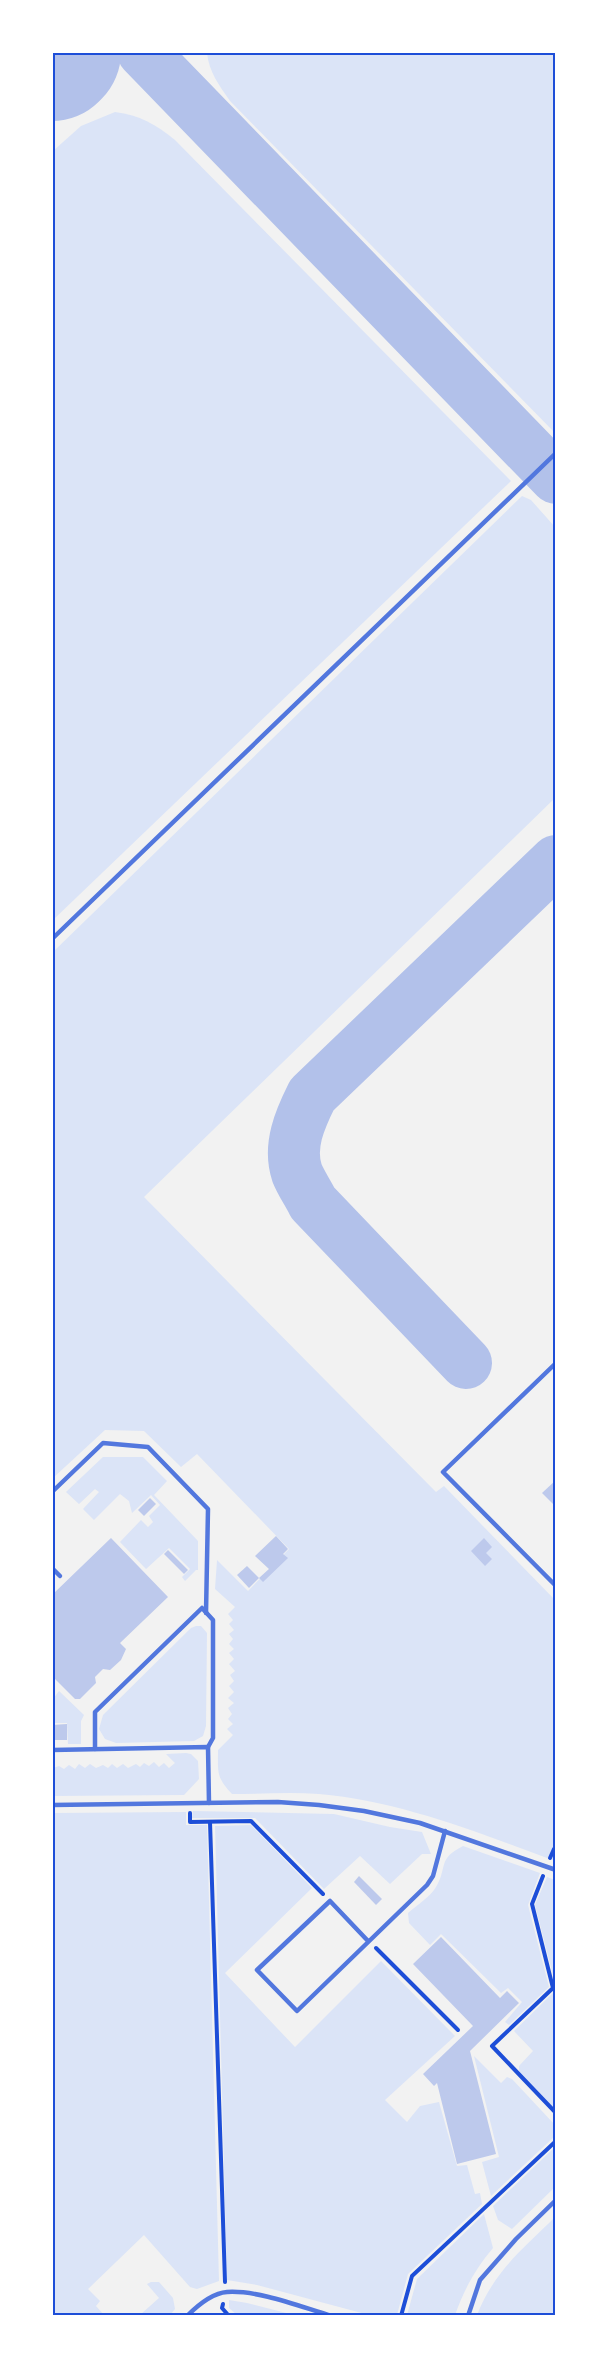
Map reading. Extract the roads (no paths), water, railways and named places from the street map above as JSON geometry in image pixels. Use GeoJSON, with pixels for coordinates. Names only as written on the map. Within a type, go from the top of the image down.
{"type":"FeatureCollection","features":[{"type":"Feature","properties":{"kind":"lane"},"geometry":{"type":"LineString","coordinates":[[52,939],[555,453]]}},
{"type":"Feature","properties":{"kind":"lane"},"geometry":{"type":"LineString","coordinates":[[555,1363],[443,1472],[555,1586]]}},
{"type":"Feature","properties":{"kind":"lane"},"geometry":{"type":"LineString","coordinates":[[52,1492],[102,1443],[148,1448],[208,1509],[206,1612]]}},
{"type":"Feature","properties":{"kind":"lane"},"geometry":{"type":"LineString","coordinates":[[52,1568],[60,1576]]}},
{"type":"Feature","properties":{"kind":"lane"},"geometry":{"type":"LineString","coordinates":[[95,1749],[95,1712],[202,1608],[213,1620],[213,1738],[208,1747],[209,1803]]}},
{"type":"Feature","properties":{"kind":"lane"},"geometry":{"type":"LineString","coordinates":[[52,1750],[208,1747]]}},
{"type":"Feature","properties":{"kind":"lane"},"geometry":{"type":"LineString","coordinates":[[52,1805],[319,1804],[364,1811],[445,1831],[555,1870]]}},
{"type":"Feature","properties":{"kind":"lane"},"geometry":{"type":"LineString","coordinates":[[368,1941],[330,1901],[257,1970],[297,2011],[427,1885],[433,1876],[445,1831]]}},
{"type":"Feature","properties":{"kind":"lane"},"geometry":{"type":"LineString","coordinates":[[468,2316],[480,2280],[555,2200]]}},
{"type":"Feature","properties":{"kind":"lane"},"geometry":{"type":"LineString","coordinates":[[187,2316],[199,2305],[225,2292],[256,2295],[332,2316]]}}]}
